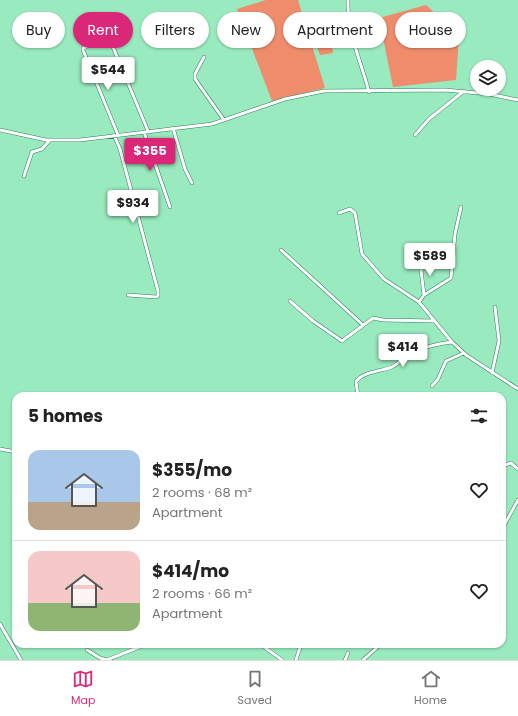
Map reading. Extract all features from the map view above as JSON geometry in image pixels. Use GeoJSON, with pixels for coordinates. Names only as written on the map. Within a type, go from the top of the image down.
{"type":"FeatureCollection","features":[{"type":"Feature","properties":{"kind":"street"},"geometry":{"type":"LineString","coordinates":[[348,0],[348,18],[352,39],[362,66],[369,92]]}},
{"type":"Feature","properties":{"kind":"street"},"geometry":{"type":"LineString","coordinates":[[83,48],[82,50],[116,135],[158,291],[158,296],[156,297],[128,295]]}},
{"type":"Feature","properties":{"kind":"street"},"geometry":{"type":"LineString","coordinates":[[113,48],[146,132],[170,207]]}},
{"type":"Feature","properties":{"kind":"street"},"geometry":{"type":"LineString","coordinates":[[204,57],[195,74],[195,79],[224,120]]}},
{"type":"Feature","properties":{"kind":"street"},"geometry":{"type":"LineString","coordinates":[[0,130],[49,141],[80,140],[212,124],[285,99],[311,92],[425,90],[464,91],[518,100]]}},
{"type":"Feature","properties":{"kind":"street"},"geometry":{"type":"LineString","coordinates":[[415,135],[429,119],[464,91]]}},
{"type":"Feature","properties":{"kind":"street"},"geometry":{"type":"LineString","coordinates":[[174,128],[185,169],[192,183]]}},
{"type":"Feature","properties":{"kind":"street"},"geometry":{"type":"LineString","coordinates":[[24,176],[32,152],[42,149],[49,141]]}},
{"type":"Feature","properties":{"kind":"street"},"geometry":{"type":"LineString","coordinates":[[419,302],[424,295],[451,278],[455,234],[461,207]]}},
{"type":"Feature","properties":{"kind":"street"},"geometry":{"type":"LineString","coordinates":[[339,213],[346,209],[353,210],[356,216],[363,256],[387,282],[419,302],[452,342],[464,353],[518,389]]}},
{"type":"Feature","properties":{"kind":"street"},"geometry":{"type":"LineString","coordinates":[[281,250],[363,325]]}},
{"type":"Feature","properties":{"kind":"street"},"geometry":{"type":"LineString","coordinates":[[424,257],[421,270],[424,295]]}},
{"type":"Feature","properties":{"kind":"street"},"geometry":{"type":"LineString","coordinates":[[290,301],[313,321],[342,341],[374,318],[383,320],[435,321]]}},
{"type":"Feature","properties":{"kind":"street"},"geometry":{"type":"LineString","coordinates":[[492,373],[499,341],[495,307]]}},
{"type":"Feature","properties":{"kind":"street"},"geometry":{"type":"LineString","coordinates":[[357,392],[356,382],[360,377],[393,366],[406,356],[421,349],[437,344],[452,342]]}},
{"type":"Feature","properties":{"kind":"street"},"geometry":{"type":"LineString","coordinates":[[432,386],[438,379],[446,361],[464,353]]}},
{"type":"Feature","properties":{"kind":"street"},"geometry":{"type":"LineString","coordinates":[[0,450],[12,452]]}},
{"type":"Feature","properties":{"kind":"street"},"geometry":{"type":"LineString","coordinates":[[506,464],[510,463],[518,470]]}},
{"type":"Feature","properties":{"kind":"street"},"geometry":{"type":"LineString","coordinates":[[506,522],[518,500]]}},
{"type":"Feature","properties":{"kind":"street"},"geometry":{"type":"LineString","coordinates":[[0,624],[12,645]]}},
{"type":"Feature","properties":{"kind":"street"},"geometry":{"type":"LineString","coordinates":[[14,648],[21,660]]}},
{"type":"Feature","properties":{"kind":"street"},"geometry":{"type":"LineString","coordinates":[[87,650],[100,658],[107,660],[137,648]]}},
{"type":"Feature","properties":{"kind":"street"},"geometry":{"type":"LineString","coordinates":[[266,648],[282,660]]}},
{"type":"Feature","properties":{"kind":"street"},"geometry":{"type":"LineString","coordinates":[[296,660],[300,648]]}},
{"type":"Feature","properties":{"kind":"street"},"geometry":{"type":"LineString","coordinates":[[363,660],[376,648]]}},
{"type":"Feature","properties":{"kind":"street"},"geometry":{"type":"LineString","coordinates":[[345,660],[348,653]]}},
{"type":"Feature","properties":{"kind":"shaded area"},"geometry":{"type":"Polygon","coordinates":[[[266,0],[298,0],[302,12],[283,12],[283,48],[313,48],[325,88],[272,101],[252,48],[275,48],[275,12],[238,12],[237,9],[266,0]]]}},
{"type":"Feature","properties":{"kind":"shaded area"},"geometry":{"type":"Polygon","coordinates":[[[426,5],[434,12],[401,12],[426,5]]]}},
{"type":"Feature","properties":{"kind":"shaded area"},"geometry":{"type":"Polygon","coordinates":[[[395,14],[395,48],[458,48],[456,80],[393,87],[385,48],[387,48],[387,16],[395,14]]]}},
{"type":"Feature","properties":{"kind":"shaded area"},"geometry":{"type":"Polygon","coordinates":[[[317,48],[332,48],[333,53],[320,55],[317,48]]]}}]}
